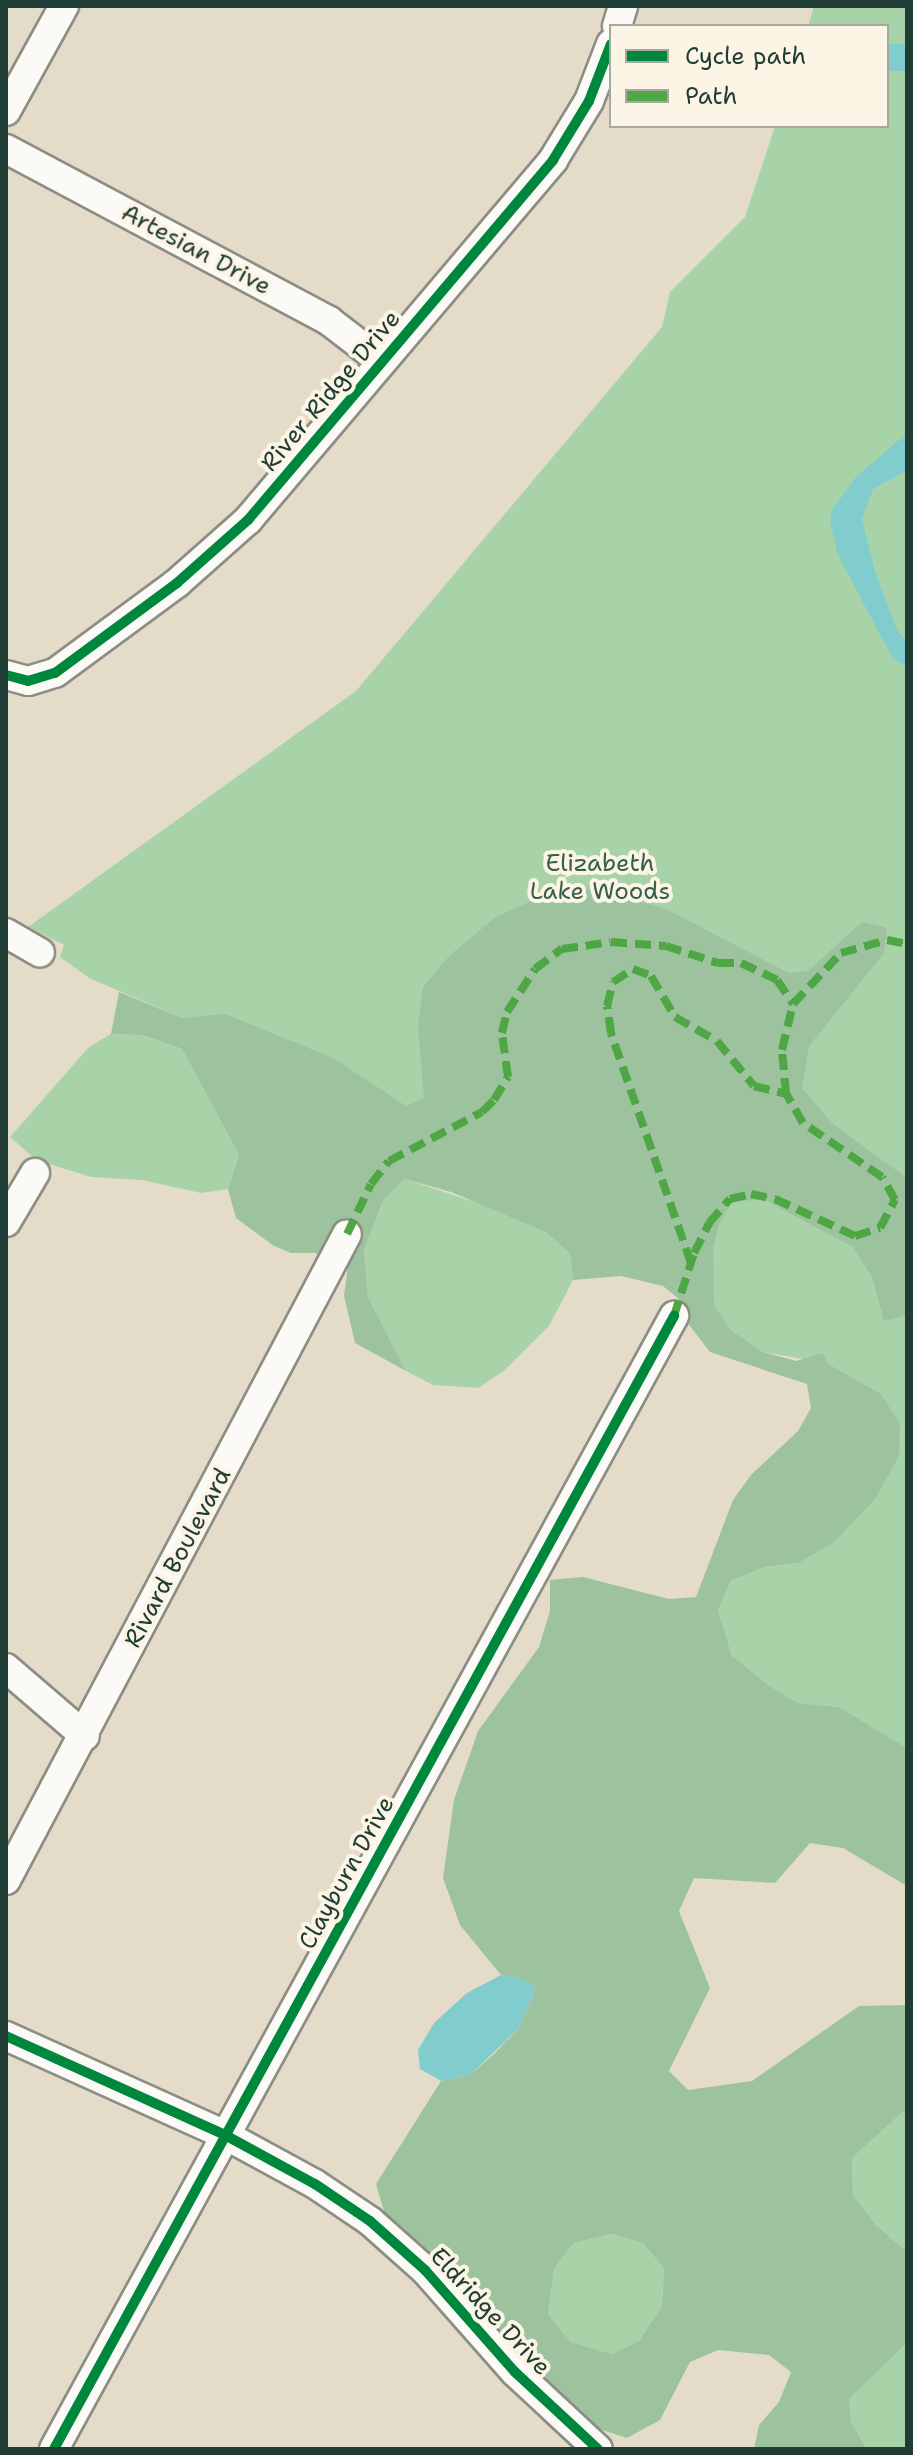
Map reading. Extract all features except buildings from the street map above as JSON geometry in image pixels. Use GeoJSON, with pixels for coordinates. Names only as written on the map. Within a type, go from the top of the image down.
{"type":"FeatureCollection","features":[{"type":"Feature","properties":{"kind":"street"},"geometry":{"type":"LineString","coordinates":[[6,111],[64,6]]}},
{"type":"Feature","properties":{"kind":"street","name":"River Ridge Drive"},"geometry":{"type":"LineString","coordinates":[[6,675],[28,681],[55,673],[177,583],[248,520],[380,360],[553,160],[589,101],[609,49]]}},
{"type":"Feature","properties":{"kind":"street","name":"Artesian Drive"},"geometry":{"type":"LineString","coordinates":[[6,149],[329,321],[380,360]]}},
{"type":"Feature","properties":{"kind":"street"},"geometry":{"type":"LineString","coordinates":[[6,933],[40,953]]}},
{"type":"Feature","properties":{"kind":"street"},"geometry":{"type":"LineString","coordinates":[[6,1222],[35,1173]]}},
{"type":"Feature","properties":{"kind":"street","name":"Rivard Boulevard"},"geometry":{"type":"LineString","coordinates":[[6,1880],[85,1736],[347,1234]]}},
{"type":"Feature","properties":{"kind":"street","name":"Clayburn Drive"},"geometry":{"type":"LineString","coordinates":[[54,2449],[674,1316]]}},
{"type":"Feature","properties":{"kind":"street"},"geometry":{"type":"LineString","coordinates":[[6,1668],[85,1736]]}},
{"type":"Feature","properties":{"kind":"street","name":"Eldridge Drive"},"geometry":{"type":"LineString","coordinates":[[6,2036],[225,2135],[315,2184],[370,2221],[425,2270],[515,2372],[598,2449]]}},
{"type":"Feature","properties":{"kind":"green space","name":"Elizabeth Lake Woods"},"geometry":{"type":"Polygon","coordinates":[[[814,6],[907,6],[907,1748],[839,1707],[798,1703],[770,1686],[732,1656],[718,1610],[731,1581],[764,1567],[798,1563],[880,1393],[827,1363],[763,1352],[731,1330],[714,1305],[182,1018],[89,978],[60,957],[64,945],[28,927],[356,691],[662,327],[670,292],[745,217],[774,128],[889,128],[889,24],[809,24],[814,6]]]}},
{"type":"Feature","properties":{"kind":"green space"},"geometry":{"type":"Polygon","coordinates":[[[580,887],[664,908],[789,973],[808,971],[862,922],[887,928],[884,953],[809,1046],[802,1088],[833,1124],[907,1178],[907,1315],[884,1321],[872,1277],[853,1247],[763,1199],[732,1202],[719,1224],[713,1248],[714,1305],[731,1330],[763,1352],[796,1361],[823,1353],[827,1363],[880,1393],[900,1423],[899,1456],[875,1499],[834,1542],[798,1563],[764,1567],[731,1581],[718,1610],[732,1656],[770,1686],[798,1703],[839,1707],[907,1748],[907,1886],[843,1848],[810,1843],[775,1883],[694,1878],[679,1911],[710,1988],[669,2071],[688,2090],[752,2081],[859,2006],[907,2005],[907,2108],[852,2158],[853,2195],[876,2225],[907,2252],[907,2343],[849,2399],[851,2422],[867,2449],[754,2449],[759,2425],[779,2402],[791,2372],[769,2355],[718,2350],[690,2362],[660,2420],[627,2438],[593,2427],[550,2395],[386,2218],[376,2184],[441,2081],[470,2075],[494,2054],[519,2028],[535,1989],[527,1981],[501,1975],[460,1925],[443,1878],[454,1800],[478,1731],[539,1647],[550,1611],[550,1580],[583,1577],[669,1599],[696,1597],[733,1500],[751,1475],[798,1431],[811,1408],[807,1384],[710,1352],[683,1317],[679,1299],[663,1286],[621,1276],[573,1280],[570,1254],[546,1232],[451,1192],[405,1179],[383,1201],[364,1249],[368,1297],[406,1371],[355,1343],[344,1296],[348,1266],[315,1253],[291,1253],[274,1246],[236,1218],[228,1189],[239,1155],[182,1049],[142,1035],[111,1034],[119,992],[182,1018],[225,1014],[333,1058],[406,1106],[424,1098],[418,1027],[423,987],[450,955],[496,917],[545,895],[580,887]],[[611,2234],[574,2243],[554,2269],[548,2314],[571,2342],[612,2354],[639,2341],[662,2306],[664,2269],[643,2243],[611,2234]]]}},
{"type":"Feature","properties":{"kind":"green space"},"geometry":{"type":"Polygon","coordinates":[[[111,1034],[141,1035],[182,1049],[239,1155],[228,1189],[201,1193],[142,1180],[91,1177],[36,1160],[10,1137],[89,1047],[111,1034]]]}},
{"type":"Feature","properties":{"kind":"green space"},"geometry":{"type":"Polygon","coordinates":[[[405,1179],[499,1210],[546,1232],[570,1254],[573,1280],[549,1326],[504,1371],[478,1388],[433,1385],[406,1371],[368,1297],[364,1248],[383,1201],[405,1179]]]}},
{"type":"Feature","properties":{"kind":"green space"},"geometry":{"type":"Polygon","coordinates":[[[907,2108],[907,2252],[876,2225],[853,2195],[852,2158],[907,2108]]]}},
{"type":"Feature","properties":{"kind":"green space"},"geometry":{"type":"Polygon","coordinates":[[[611,2234],[643,2243],[664,2269],[662,2306],[639,2341],[612,2354],[571,2342],[548,2314],[554,2269],[574,2243],[611,2234]]]}},
{"type":"Feature","properties":{"kind":"green space"},"geometry":{"type":"Polygon","coordinates":[[[907,2343],[907,2449],[867,2449],[851,2422],[849,2399],[907,2343]]]}},
{"type":"Feature","properties":{"kind":"water"},"geometry":{"type":"Polygon","coordinates":[[[889,44],[907,44],[907,71],[889,71],[889,44]]]}},
{"type":"Feature","properties":{"kind":"water"},"geometry":{"type":"Polygon","coordinates":[[[907,433],[907,470],[873,489],[862,519],[875,571],[897,630],[907,643],[907,668],[892,657],[838,555],[830,522],[832,510],[856,477],[907,433]]]}},
{"type":"Feature","properties":{"kind":"water"},"geometry":{"type":"Polygon","coordinates":[[[501,1975],[528,1981],[535,1989],[519,2028],[470,2075],[441,2081],[420,2069],[418,2050],[434,2023],[467,1993],[501,1975]]]}},
{"type":"Feature","properties":{"kind":"marked path"},"geometry":{"type":"LineString","coordinates":[[347,1234],[371,1184],[389,1161],[482,1112],[494,1100],[508,1077],[502,1033],[507,1012],[535,969],[562,949],[611,942],[666,946],[718,963],[741,963],[777,980],[793,1004],[841,953],[887,940],[907,944]]}},
{"type":"Feature","properties":{"kind":"marked path"},"geometry":{"type":"LineString","coordinates":[[691,1263],[611,1033],[607,1006],[613,982],[633,969],[651,976],[675,1017],[717,1041],[754,1086],[786,1094]]}},
{"type":"Feature","properties":{"kind":"marked path"},"geometry":{"type":"LineString","coordinates":[[674,1316],[694,1253],[709,1223],[730,1199],[751,1194],[775,1199],[855,1236],[880,1228],[895,1200],[882,1177],[803,1123],[786,1094],[782,1050],[793,1004]]}},
{"type":"Feature","properties":{"kind":"cycle path"},"geometry":{"type":"LineString","coordinates":[[6,675],[28,681],[55,673],[177,583],[248,520],[553,160],[589,101],[609,49]]}},
{"type":"Feature","properties":{"kind":"cycle path"},"geometry":{"type":"LineString","coordinates":[[54,2449],[674,1316]]}},
{"type":"Feature","properties":{"kind":"cycle path"},"geometry":{"type":"LineString","coordinates":[[6,2036],[225,2135],[315,2184],[370,2221],[425,2270],[515,2372],[598,2449]]}}]}
